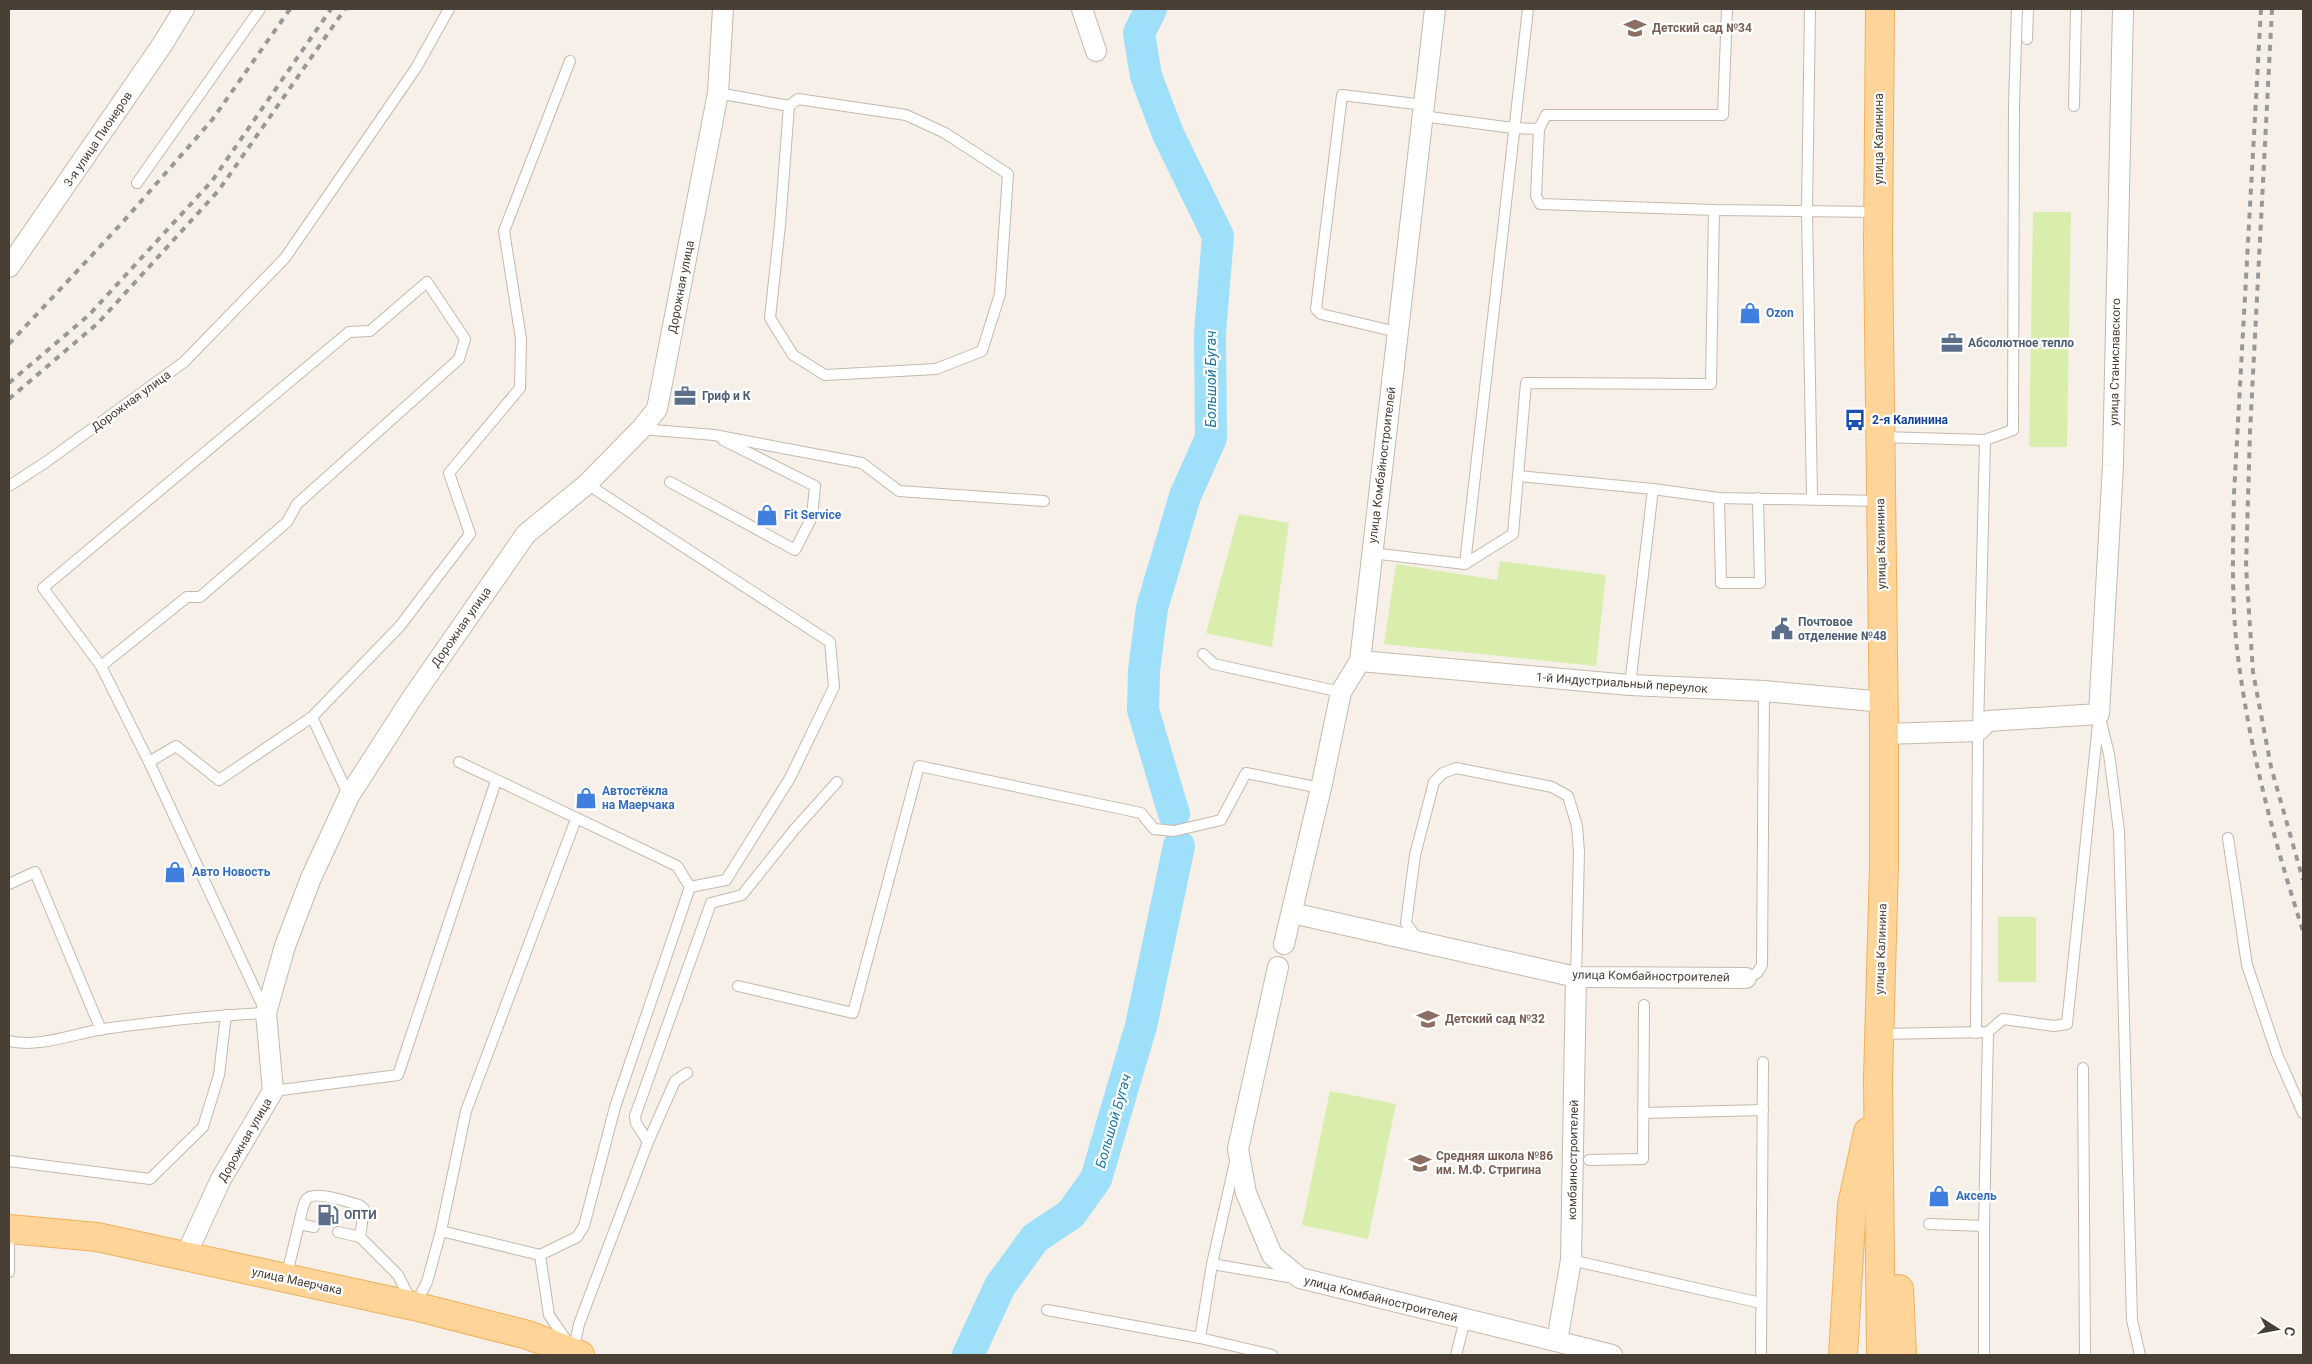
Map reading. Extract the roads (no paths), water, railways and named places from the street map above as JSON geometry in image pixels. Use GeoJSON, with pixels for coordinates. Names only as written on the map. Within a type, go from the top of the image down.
{"type":"FeatureCollection","features":[{"type":"Feature","properties":{"kind":"main road","name":"улица Калинина"},"geometry":{"type":"LineString","coordinates":[[1880,9],[1878,212],[1880,501],[1884,702],[1884,865],[1878,1034],[1881,1344]]}},
{"type":"Feature","properties":{"kind":"main road","name":"улица Калинина"},"geometry":{"type":"LineString","coordinates":[[1843,1355],[1852,1205],[1878,1079]]}},
{"type":"Feature","properties":{"kind":"main road","name":"улица Калинина"},"geometry":{"type":"LineString","coordinates":[[1878,1079],[1897,1250],[1902,1355]]}},
{"type":"Feature","properties":{"kind":"main road","name":"улица Маерчака"},"geometry":{"type":"LineString","coordinates":[[9,1229],[97,1237],[414,1306],[528,1335],[575,1354]]}},
{"type":"Feature","properties":{"kind":"street","name":"3-я улица Пионеров"},"geometry":{"type":"LineString","coordinates":[[9,266],[162,45],[184,9]]}},
{"type":"Feature","properties":{"kind":"street","name":"Дорожная улица"},"geometry":{"type":"LineString","coordinates":[[185,1257],[221,1179],[273,1091],[266,1013],[295,920],[311,878],[349,796],[412,698],[526,534],[588,484],[641,429],[657,409],[718,93],[723,9]]}},
{"type":"Feature","properties":{"kind":"street"},"geometry":{"type":"LineString","coordinates":[[1082,9],[1096,50]]}},
{"type":"Feature","properties":{"kind":"street","name":"улица Комбайностроителей"},"geometry":{"type":"LineString","coordinates":[[1284,944],[1321,788],[1341,692],[1360,661],[1435,9]]}},
{"type":"Feature","properties":{"kind":"street","name":"улица Станиславского"},"geometry":{"type":"LineString","coordinates":[[2100,714],[2113,465],[2123,9]]}},
{"type":"Feature","properties":{"kind":"street","name":"1-й Индустриальный переулок"},"geometry":{"type":"LineString","coordinates":[[1360,661],[1630,685],[1764,691],[1884,702]]}},
{"type":"Feature","properties":{"kind":"street"},"geometry":{"type":"LineString","coordinates":[[1884,734],[1978,731],[1988,721],[2100,714]]}},
{"type":"Feature","properties":{"kind":"street","name":"улица Комбайностроителей"},"geometry":{"type":"LineString","coordinates":[[1292,913],[1576,977],[1746,978]]}},
{"type":"Feature","properties":{"kind":"street","name":"улица Комбайностроителей"},"geometry":{"type":"LineString","coordinates":[[1278,967],[1238,1149],[1246,1193],[1272,1254],[1300,1278],[1612,1355]]}},
{"type":"Feature","properties":{"kind":"street","name":"комбаиностроителей"},"geometry":{"type":"LineString","coordinates":[[1557,1341],[1571,1260],[1576,977]]}},
{"type":"Feature","properties":{"kind":"lane"},"geometry":{"type":"LineString","coordinates":[[137,183],[260,9]]}},
{"type":"Feature","properties":{"kind":"lane","name":"Дорожная улица"},"geometry":{"type":"LineString","coordinates":[[9,486],[46,462],[184,362],[285,258],[416,68],[449,9]]}},
{"type":"Feature","properties":{"kind":"lane"},"geometry":{"type":"LineString","coordinates":[[1465,564],[1528,9]]}},
{"type":"Feature","properties":{"kind":"lane"},"geometry":{"type":"LineString","coordinates":[[1727,9],[1723,115],[1546,115],[1539,128],[1536,196],[1540,204],[1714,210],[1878,212]]}},
{"type":"Feature","properties":{"kind":"lane"},"geometry":{"type":"LineString","coordinates":[[1810,9],[1807,210],[1812,498]]}},
{"type":"Feature","properties":{"kind":"lane"},"geometry":{"type":"LineString","coordinates":[[1880,437],[1985,440],[2013,430],[2014,104],[2017,9]]}},
{"type":"Feature","properties":{"kind":"lane"},"geometry":{"type":"LineString","coordinates":[[2027,39],[2028,9]]}},
{"type":"Feature","properties":{"kind":"lane"},"geometry":{"type":"LineString","coordinates":[[2074,106],[2076,9]]}},
{"type":"Feature","properties":{"kind":"lane"},"geometry":{"type":"LineString","coordinates":[[149,762],[176,746],[219,780],[312,717],[400,626],[470,534],[448,472],[520,388],[521,339],[504,231],[570,61]]}},
{"type":"Feature","properties":{"kind":"lane"},"geometry":{"type":"LineString","coordinates":[[718,93],[789,106],[798,99],[906,115],[945,133],[1008,174],[1000,294],[982,350],[936,369],[825,375],[794,355],[770,318],[780,225],[789,106]]}},
{"type":"Feature","properties":{"kind":"lane"},"geometry":{"type":"LineString","coordinates":[[1397,332],[1321,314],[1316,309],[1342,95],[1513,128],[1539,128]]}},
{"type":"Feature","properties":{"kind":"lane"},"geometry":{"type":"LineString","coordinates":[[1372,553],[1465,564],[1513,534],[1526,383],[1711,384],[1714,210]]}},
{"type":"Feature","properties":{"kind":"lane"},"geometry":{"type":"LineString","coordinates":[[9,1041],[23,1044],[100,1030],[226,1015],[266,1013],[149,762],[100,666],[43,588],[349,332],[370,330],[427,282],[465,339],[459,359],[297,504],[286,522],[200,597],[186,597],[100,666]]}},
{"type":"Feature","properties":{"kind":"lane"},"geometry":{"type":"LineString","coordinates":[[641,429],[714,435],[862,463],[899,491],[1044,501]]}},
{"type":"Feature","properties":{"kind":"lane"},"geometry":{"type":"LineString","coordinates":[[670,482],[795,550],[812,518],[815,486],[714,435]]}},
{"type":"Feature","properties":{"kind":"lane"},"geometry":{"type":"LineString","coordinates":[[1976,1033],[1978,731],[1985,440]]}},
{"type":"Feature","properties":{"kind":"lane"},"geometry":{"type":"LineString","coordinates":[[1518,476],[1653,489],[1719,498],[1812,498],[1880,501]]}},
{"type":"Feature","properties":{"kind":"lane"},"geometry":{"type":"LineString","coordinates":[[588,484],[830,642],[834,687],[790,778],[726,880],[690,887]]}},
{"type":"Feature","properties":{"kind":"lane"},"geometry":{"type":"LineString","coordinates":[[1630,685],[1653,489]]}},
{"type":"Feature","properties":{"kind":"lane"},"geometry":{"type":"LineString","coordinates":[[1719,498],[1721,583],[1760,583],[1758,498]]}},
{"type":"Feature","properties":{"kind":"lane"},"geometry":{"type":"LineString","coordinates":[[1203,654],[1214,664],[1341,692]]}},
{"type":"Feature","properties":{"kind":"lane"},"geometry":{"type":"LineString","coordinates":[[1746,978],[1757,973],[1762,965],[1764,691]]}},
{"type":"Feature","properties":{"kind":"lane"},"geometry":{"type":"LineString","coordinates":[[1878,1034],[1988,1032],[2003,1019],[2054,1026],[2067,1024],[2100,714]]}},
{"type":"Feature","properties":{"kind":"lane"},"geometry":{"type":"LineString","coordinates":[[2100,714],[2109,754],[2119,831],[2132,1320],[2140,1355]]}},
{"type":"Feature","properties":{"kind":"lane"},"geometry":{"type":"LineString","coordinates":[[312,717],[349,796]]}},
{"type":"Feature","properties":{"kind":"lane"},"geometry":{"type":"LineString","coordinates":[[459,762],[677,866],[690,887]]}},
{"type":"Feature","properties":{"kind":"lane"},"geometry":{"type":"LineString","coordinates":[[738,986],[853,1013],[919,766],[1141,813],[1154,829],[1174,831],[1221,820],[1246,773],[1321,788]]}},
{"type":"Feature","properties":{"kind":"lane"},"geometry":{"type":"LineString","coordinates":[[1420,942],[1406,923],[1415,855],[1434,782],[1443,773],[1456,768],[1552,787],[1568,796],[1577,826],[1579,852],[1576,977]]}},
{"type":"Feature","properties":{"kind":"lane"},"geometry":{"type":"LineString","coordinates":[[273,1091],[398,1075],[496,781]]}},
{"type":"Feature","properties":{"kind":"lane"},"geometry":{"type":"LineString","coordinates":[[648,1142],[636,1123],[635,1116],[711,903],[742,895],[794,830],[837,782]]}},
{"type":"Feature","properties":{"kind":"lane"},"geometry":{"type":"LineString","coordinates":[[414,1306],[427,1282],[441,1231],[466,1111],[576,819]]}},
{"type":"Feature","properties":{"kind":"lane"},"geometry":{"type":"LineString","coordinates":[[2228,838],[2247,965],[2276,1054],[2303,1113]]}},
{"type":"Feature","properties":{"kind":"lane"},"geometry":{"type":"LineString","coordinates":[[9,884],[35,872],[100,1030]]}},
{"type":"Feature","properties":{"kind":"lane"},"geometry":{"type":"LineString","coordinates":[[441,1231],[540,1254],[577,1237],[584,1226],[615,1107],[690,887]]}},
{"type":"Feature","properties":{"kind":"lane"},"geometry":{"type":"LineString","coordinates":[[1589,1160],[1643,1159],[1644,1005]]}},
{"type":"Feature","properties":{"kind":"lane"},"geometry":{"type":"LineString","coordinates":[[9,1161],[150,1179],[203,1127],[219,1075],[226,1015]]}},
{"type":"Feature","properties":{"kind":"lane"},"geometry":{"type":"LineString","coordinates":[[1984,1355],[1984,1226],[1988,1032]]}},
{"type":"Feature","properties":{"kind":"lane"},"geometry":{"type":"LineString","coordinates":[[1761,1355],[1763,1062]]}},
{"type":"Feature","properties":{"kind":"lane"},"geometry":{"type":"LineString","coordinates":[[2082,1068],[2085,1355]]}},
{"type":"Feature","properties":{"kind":"lane"},"geometry":{"type":"LineString","coordinates":[[575,1354],[579,1324],[648,1142],[675,1081],[686,1073]]}},
{"type":"Feature","properties":{"kind":"lane"},"geometry":{"type":"LineString","coordinates":[[1644,1113],[1763,1110]]}},
{"type":"Feature","properties":{"kind":"lane"},"geometry":{"type":"LineString","coordinates":[[1200,1338],[1212,1264],[1238,1149]]}},
{"type":"Feature","properties":{"kind":"lane"},"geometry":{"type":"LineString","coordinates":[[286,1279],[306,1199],[311,1195],[319,1195],[359,1205],[364,1209],[360,1238]]}},
{"type":"Feature","properties":{"kind":"lane"},"geometry":{"type":"LineString","coordinates":[[299,1224],[314,1227]]}},
{"type":"Feature","properties":{"kind":"lane"},"geometry":{"type":"LineString","coordinates":[[1929,1224],[1984,1226]]}},
{"type":"Feature","properties":{"kind":"lane"},"geometry":{"type":"LineString","coordinates":[[338,1232],[360,1238],[398,1275],[414,1306]]}},
{"type":"Feature","properties":{"kind":"lane"},"geometry":{"type":"LineString","coordinates":[[9,1241],[9,1273]]}},
{"type":"Feature","properties":{"kind":"lane"},"geometry":{"type":"LineString","coordinates":[[540,1254],[549,1316],[575,1354]]}},
{"type":"Feature","properties":{"kind":"lane"},"geometry":{"type":"LineString","coordinates":[[1571,1260],[1761,1303]]}},
{"type":"Feature","properties":{"kind":"lane"},"geometry":{"type":"LineString","coordinates":[[1212,1264],[1300,1278]]}},
{"type":"Feature","properties":{"kind":"lane"},"geometry":{"type":"LineString","coordinates":[[1047,1310],[1200,1338],[1272,1355]]}},
{"type":"Feature","properties":{"kind":"lane"},"geometry":{"type":"LineString","coordinates":[[1456,1355],[1465,1320]]}},
{"type":"Feature","properties":{"kind":"waterway","name":"Большой Бугач"},"geometry":{"type":"LineString","coordinates":[[1151,9],[1139,33],[1146,76],[1168,134],[1218,236],[1210,333],[1211,438],[1185,496],[1152,608],[1144,671],[1143,710],[1174,814]]}},
{"type":"Feature","properties":{"kind":"waterway","name":"Большой Бугач"},"geometry":{"type":"LineString","coordinates":[[968,1355],[1000,1286],[1035,1238],[1071,1214],[1096,1179],[1141,1026],[1179,846]]}},
{"type":"Feature","properties":{"kind":"railway"},"geometry":{"type":"LineString","coordinates":[[9,344],[122,223],[212,120],[290,9]]}},
{"type":"Feature","properties":{"kind":"railway"},"geometry":{"type":"LineString","coordinates":[[9,383],[89,315],[212,181],[331,9]]}},
{"type":"Feature","properties":{"kind":"railway"},"geometry":{"type":"LineString","coordinates":[[9,399],[98,323],[219,190],[345,9]]}},
{"type":"Feature","properties":{"kind":"railway"},"geometry":{"type":"LineString","coordinates":[[2261,9],[2234,494],[2234,616],[2243,692],[2256,761],[2282,863],[2303,931]]}},
{"type":"Feature","properties":{"kind":"railway"},"geometry":{"type":"LineString","coordinates":[[2272,9],[2250,432],[2246,567],[2253,672],[2271,767],[2303,880]]}},
{"type":"Feature","properties":{"kind":"place","name":"Детский сад №34"},"geometry":{"type":"Point","coordinates":[1635,28]}},
{"type":"Feature","properties":{"kind":"place","name":"Ozon"},"geometry":{"type":"Point","coordinates":[1750,313]}},
{"type":"Feature","properties":{"kind":"place","name":"Абсолютное тепло"},"geometry":{"type":"Point","coordinates":[1952,343]}},
{"type":"Feature","properties":{"kind":"place","name":"Гриф и К"},"geometry":{"type":"Point","coordinates":[685,396]}},
{"type":"Feature","properties":{"kind":"place","name":"2-я Калинина"},"geometry":{"type":"Point","coordinates":[1855,420]}},
{"type":"Feature","properties":{"kind":"place","name":"Fit Service"},"geometry":{"type":"Point","coordinates":[767,515]}},
{"type":"Feature","properties":{"kind":"place","name":"Почтовое отделение №48"},"geometry":{"type":"Point","coordinates":[1782,629]}},
{"type":"Feature","properties":{"kind":"place","name":"Автостёкла на Маерчака"},"geometry":{"type":"Point","coordinates":[586,798]}},
{"type":"Feature","properties":{"kind":"place","name":"Авто Новость"},"geometry":{"type":"Point","coordinates":[175,872]}},
{"type":"Feature","properties":{"kind":"place","name":"Детский сад №32"},"geometry":{"type":"Point","coordinates":[1428,1019]}},
{"type":"Feature","properties":{"kind":"place","name":"Средняя школа №86 им. М.Ф. Стригина"},"geometry":{"type":"Point","coordinates":[1420,1163]}},
{"type":"Feature","properties":{"kind":"place","name":"Аксель"},"geometry":{"type":"Point","coordinates":[1939,1196]}},
{"type":"Feature","properties":{"kind":"place","name":"ОПТИ"},"geometry":{"type":"Point","coordinates":[328,1215]}}]}
